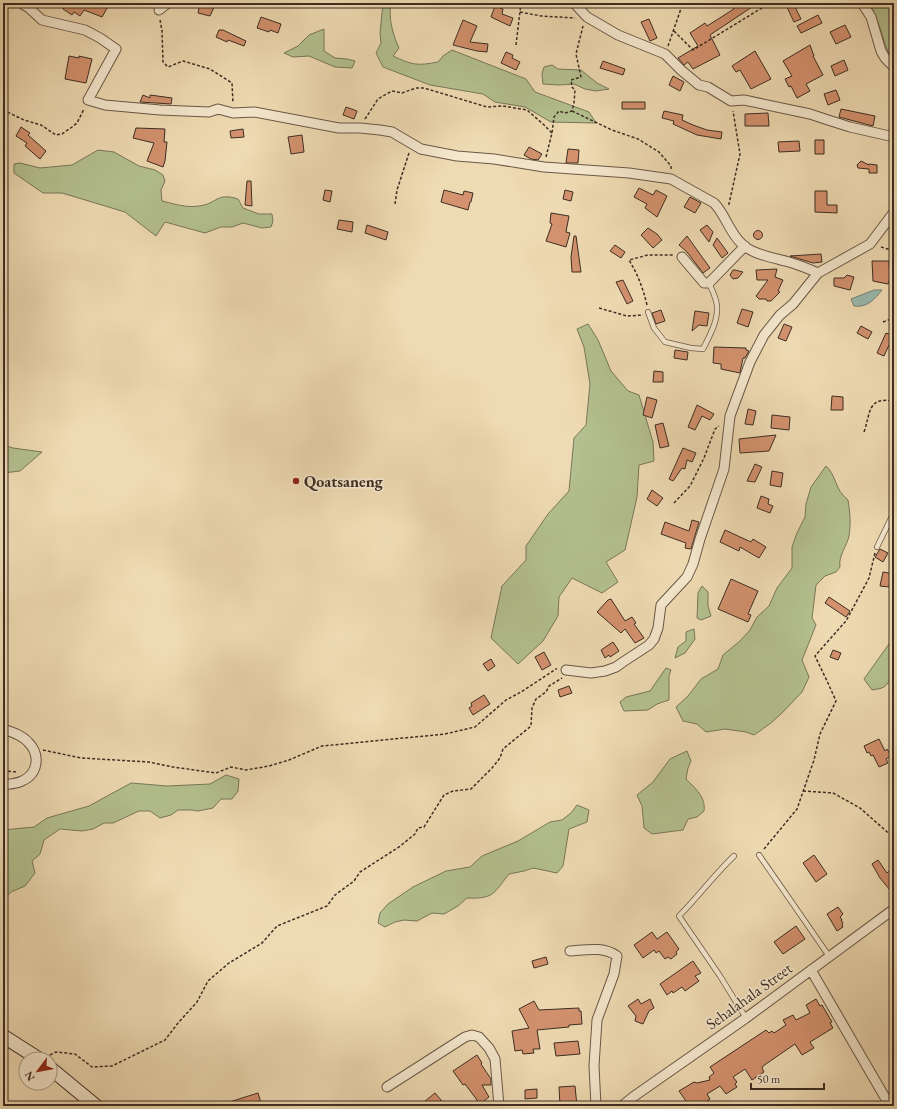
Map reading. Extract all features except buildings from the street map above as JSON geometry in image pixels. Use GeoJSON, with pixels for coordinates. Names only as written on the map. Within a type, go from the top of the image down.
{"type":"FeatureCollection","features":[{"type":"Feature","properties":{"kind":"main road"},"geometry":{"type":"LineString","coordinates":[[3,1036],[28,1051]]}},
{"type":"Feature","properties":{"kind":"main road"},"geometry":{"type":"LineString","coordinates":[[58,1072],[96,1106]]}},
{"type":"Feature","properties":{"kind":"street"},"geometry":{"type":"LineString","coordinates":[[21,3],[42,20],[85,30],[116,49],[88,100],[105,104],[160,110],[208,112],[218,109],[233,112],[254,112],[339,128],[360,128],[392,132],[421,149],[457,156],[494,159],[544,166],[629,173],[671,179],[714,203],[719,208],[734,236],[744,246],[762,255],[791,262],[818,273]]}},
{"type":"Feature","properties":{"kind":"street"},"geometry":{"type":"LineString","coordinates":[[159,10],[168,3]]}},
{"type":"Feature","properties":{"kind":"street"},"geometry":{"type":"LineString","coordinates":[[574,3],[587,17],[618,35],[665,54],[699,85],[708,87],[731,101],[744,100],[810,114],[850,127],[894,137]]}},
{"type":"Feature","properties":{"kind":"street"},"geometry":{"type":"LineString","coordinates":[[862,3],[871,17],[881,51],[885,58],[894,67]]}},
{"type":"Feature","properties":{"kind":"street"},"geometry":{"type":"LineString","coordinates":[[566,670],[591,673],[605,671],[616,667],[654,639],[658,628],[661,605],[687,577],[693,564],[724,469],[729,420],[750,362],[764,335],[780,315],[793,304],[818,273],[870,244],[894,212]]}},
{"type":"Feature","properties":{"kind":"street"},"geometry":{"type":"LineString","coordinates":[[682,257],[704,283],[709,283],[744,246]]}},
{"type":"Feature","properties":{"kind":"street"},"geometry":{"type":"LineString","coordinates":[[3,729],[16,734],[28,742],[36,753],[34,773],[22,781],[3,786]]}},
{"type":"Feature","properties":{"kind":"street","name":"Sehalahala Street"},"geometry":{"type":"LineString","coordinates":[[622,1106],[633,1096],[746,1018],[894,909]]}},
{"type":"Feature","properties":{"kind":"street"},"geometry":{"type":"LineString","coordinates":[[570,951],[600,949],[610,951],[617,956],[614,974],[597,1020],[594,1066],[596,1106]]}},
{"type":"Feature","properties":{"kind":"street"},"geometry":{"type":"LineString","coordinates":[[811,970],[890,1106]]}},
{"type":"Feature","properties":{"kind":"street"},"geometry":{"type":"LineString","coordinates":[[387,1087],[465,1037],[472,1035],[479,1037],[489,1048],[495,1059],[498,1105]]}},
{"type":"Feature","properties":{"kind":"lane"},"geometry":{"type":"LineString","coordinates":[[648,312],[654,328],[665,342],[703,349],[717,315],[718,306],[709,283]]}},
{"type":"Feature","properties":{"kind":"lane"},"geometry":{"type":"LineString","coordinates":[[877,547],[894,512]]}},
{"type":"Feature","properties":{"kind":"lane"},"geometry":{"type":"LineString","coordinates":[[759,855],[829,956]]}},
{"type":"Feature","properties":{"kind":"lane"},"geometry":{"type":"LineString","coordinates":[[734,856],[679,916],[720,976],[746,1018]]}},
{"type":"Feature","properties":{"kind":"path"},"geometry":{"type":"LineString","coordinates":[[516,45],[521,3]]}},
{"type":"Feature","properties":{"kind":"path"},"geometry":{"type":"LineString","coordinates":[[665,54],[683,3]]}},
{"type":"Feature","properties":{"kind":"path"},"geometry":{"type":"LineString","coordinates":[[674,31],[693,50],[770,3]]}},
{"type":"Feature","properties":{"kind":"path"},"geometry":{"type":"LineString","coordinates":[[159,10],[162,31],[163,62],[168,66],[183,61],[210,69],[232,82],[233,112]]}},
{"type":"Feature","properties":{"kind":"path"},"geometry":{"type":"LineString","coordinates":[[520,12],[541,16],[570,16],[577,18]]}},
{"type":"Feature","properties":{"kind":"path"},"geometry":{"type":"LineString","coordinates":[[572,111],[575,90],[572,87],[571,80],[581,77],[576,54],[585,20]]}},
{"type":"Feature","properties":{"kind":"path"},"geometry":{"type":"LineString","coordinates":[[360,128],[378,99],[392,91],[402,93],[416,88],[424,88],[487,107],[503,106],[526,110],[552,133]]}},
{"type":"Feature","properties":{"kind":"path"},"geometry":{"type":"LineString","coordinates":[[3,110],[24,120],[41,125],[56,134],[62,134],[77,123],[88,100]]}},
{"type":"Feature","properties":{"kind":"path"},"geometry":{"type":"LineString","coordinates":[[719,208],[729,204],[740,154],[731,101]]}},
{"type":"Feature","properties":{"kind":"path"},"geometry":{"type":"LineString","coordinates":[[544,166],[552,133],[554,117],[559,111],[566,113],[572,111],[612,130],[638,139],[659,152],[671,166],[671,179]]}},
{"type":"Feature","properties":{"kind":"path"},"geometry":{"type":"LineString","coordinates":[[395,204],[397,190],[411,143]]}},
{"type":"Feature","properties":{"kind":"path"},"geometry":{"type":"LineString","coordinates":[[870,244],[892,250],[894,248]]}},
{"type":"Feature","properties":{"kind":"path"},"geometry":{"type":"LineString","coordinates":[[599,308],[627,316],[640,316],[648,312],[643,288],[637,272],[629,260],[648,256],[672,254],[682,257]]}},
{"type":"Feature","properties":{"kind":"path"},"geometry":{"type":"LineString","coordinates":[[883,322],[894,318]]}},
{"type":"Feature","properties":{"kind":"path"},"geometry":{"type":"LineString","coordinates":[[864,432],[871,407],[878,401],[884,399],[894,400]]}},
{"type":"Feature","properties":{"kind":"path"},"geometry":{"type":"LineString","coordinates":[[674,504],[690,486],[704,458],[715,429],[729,420]]}},
{"type":"Feature","properties":{"kind":"path"},"geometry":{"type":"LineString","coordinates":[[759,855],[797,809],[814,760],[820,734],[836,701],[815,656],[846,621],[869,578],[877,547]]}},
{"type":"Feature","properties":{"kind":"path"},"geometry":{"type":"LineString","coordinates":[[36,753],[43,750],[81,758],[149,762],[216,773],[231,767],[246,770],[269,766],[289,760],[322,746],[445,734],[475,727],[506,700],[556,669],[566,670],[563,677],[549,686],[546,692],[536,699],[532,708],[531,726],[503,749],[500,758],[484,777],[471,789],[453,791],[444,795],[424,827],[418,828],[415,834],[399,847],[360,872],[354,881],[335,895],[327,906],[277,926],[262,943],[229,963],[208,981],[197,1002],[165,1040],[112,1066],[92,1067],[75,1054],[58,1052]]}},
{"type":"Feature","properties":{"kind":"path"},"geometry":{"type":"LineString","coordinates":[[803,791],[833,793],[860,808],[894,838]]}},
{"type":"Feature","properties":{"kind":"green space"},"geometry":{"type":"Polygon","coordinates":[[[383,3],[391,3],[390,15],[395,38],[399,48],[393,56],[410,63],[425,64],[438,62],[443,56],[452,50],[526,79],[535,92],[589,112],[596,123],[551,122],[525,107],[495,102],[483,94],[430,85],[383,67],[376,53],[381,43],[380,33],[383,3]]]}},
{"type":"Feature","properties":{"kind":"green space"},"geometry":{"type":"Polygon","coordinates":[[[868,3],[894,3],[894,63],[876,17],[868,3]]]}},
{"type":"Feature","properties":{"kind":"green space"},"geometry":{"type":"Polygon","coordinates":[[[324,29],[324,51],[335,58],[355,61],[352,68],[335,67],[309,56],[293,57],[284,53],[298,46],[309,35],[324,29]]]}},
{"type":"Feature","properties":{"kind":"green space"},"geometry":{"type":"Polygon","coordinates":[[[552,65],[558,69],[581,70],[597,83],[609,89],[596,91],[585,89],[574,84],[543,84],[542,74],[544,67],[552,65]]]}},
{"type":"Feature","properties":{"kind":"green space"},"geometry":{"type":"Polygon","coordinates":[[[98,150],[114,152],[139,166],[155,170],[163,175],[165,181],[161,190],[162,201],[194,206],[205,205],[221,198],[231,197],[238,199],[243,208],[259,214],[272,214],[273,221],[271,227],[262,228],[243,223],[232,227],[221,227],[205,233],[165,222],[156,236],[125,212],[62,193],[43,193],[14,173],[14,164],[20,163],[40,168],[72,165],[98,150]]]}},
{"type":"Feature","properties":{"kind":"green space"},"geometry":{"type":"Polygon","coordinates":[[[588,324],[598,340],[611,371],[628,391],[639,395],[653,442],[654,461],[639,465],[637,497],[625,550],[606,562],[618,582],[602,593],[572,578],[559,597],[558,616],[543,641],[518,664],[491,638],[502,586],[526,560],[526,546],[548,514],[569,491],[574,438],[586,425],[590,384],[584,347],[577,329],[588,324]]]}},
{"type":"Feature","properties":{"kind":"green space"},"geometry":{"type":"Polygon","coordinates":[[[3,445],[42,452],[20,471],[3,473],[3,445]]]}},
{"type":"Feature","properties":{"kind":"green space"},"geometry":{"type":"Polygon","coordinates":[[[826,466],[830,470],[843,496],[848,500],[850,531],[848,540],[841,555],[840,567],[836,572],[825,576],[816,585],[812,618],[816,625],[802,660],[809,677],[802,692],[771,723],[754,735],[746,732],[725,729],[706,732],[697,724],[683,721],[676,707],[688,696],[701,679],[718,669],[723,655],[740,641],[750,630],[757,617],[769,606],[777,588],[792,568],[792,547],[805,517],[806,504],[811,487],[826,466]]]}},
{"type":"Feature","properties":{"kind":"green space"},"geometry":{"type":"Polygon","coordinates":[[[702,586],[708,592],[708,606],[711,616],[701,620],[697,618],[698,593],[702,586]]]}},
{"type":"Feature","properties":{"kind":"green space"},"geometry":{"type":"Polygon","coordinates":[[[694,629],[695,639],[685,653],[675,658],[678,647],[686,641],[686,632],[694,629]]]}},
{"type":"Feature","properties":{"kind":"green space"},"geometry":{"type":"Polygon","coordinates":[[[894,637],[894,664],[891,677],[884,687],[872,690],[864,679],[894,637]]]}},
{"type":"Feature","properties":{"kind":"green space"},"geometry":{"type":"Polygon","coordinates":[[[666,668],[671,670],[669,676],[669,700],[657,704],[648,710],[624,711],[620,702],[626,697],[650,691],[666,668]]]}},
{"type":"Feature","properties":{"kind":"green space"},"geometry":{"type":"Polygon","coordinates":[[[687,751],[691,761],[686,779],[702,797],[704,811],[697,817],[688,819],[683,830],[652,834],[644,828],[642,806],[637,795],[653,782],[670,759],[687,751]]]}},
{"type":"Feature","properties":{"kind":"green space"},"geometry":{"type":"Polygon","coordinates":[[[226,775],[239,779],[238,791],[232,799],[221,799],[213,808],[198,811],[178,810],[171,815],[160,818],[150,811],[139,811],[113,823],[104,823],[93,829],[82,831],[60,829],[44,840],[40,854],[32,861],[35,873],[25,886],[11,892],[3,900],[3,830],[34,827],[47,818],[89,806],[131,783],[167,786],[210,784],[226,775]]]}},
{"type":"Feature","properties":{"kind":"green space"},"geometry":{"type":"Polygon","coordinates":[[[577,805],[589,810],[587,822],[569,829],[563,866],[557,873],[533,868],[509,874],[492,894],[483,897],[467,898],[458,906],[444,914],[432,913],[417,921],[404,920],[395,922],[385,927],[378,923],[380,913],[388,904],[413,887],[446,871],[470,867],[482,856],[518,841],[550,822],[562,820],[571,813],[577,805]]]}},
{"type":"Feature","properties":{"kind":"water"},"geometry":{"type":"Polygon","coordinates":[[[874,290],[882,290],[867,304],[863,306],[854,306],[851,299],[874,290]]]}},
{"type":"Feature","properties":{"kind":"place","name":"Qoatsaneng"},"geometry":{"type":"Point","coordinates":[296,481]}}]}
